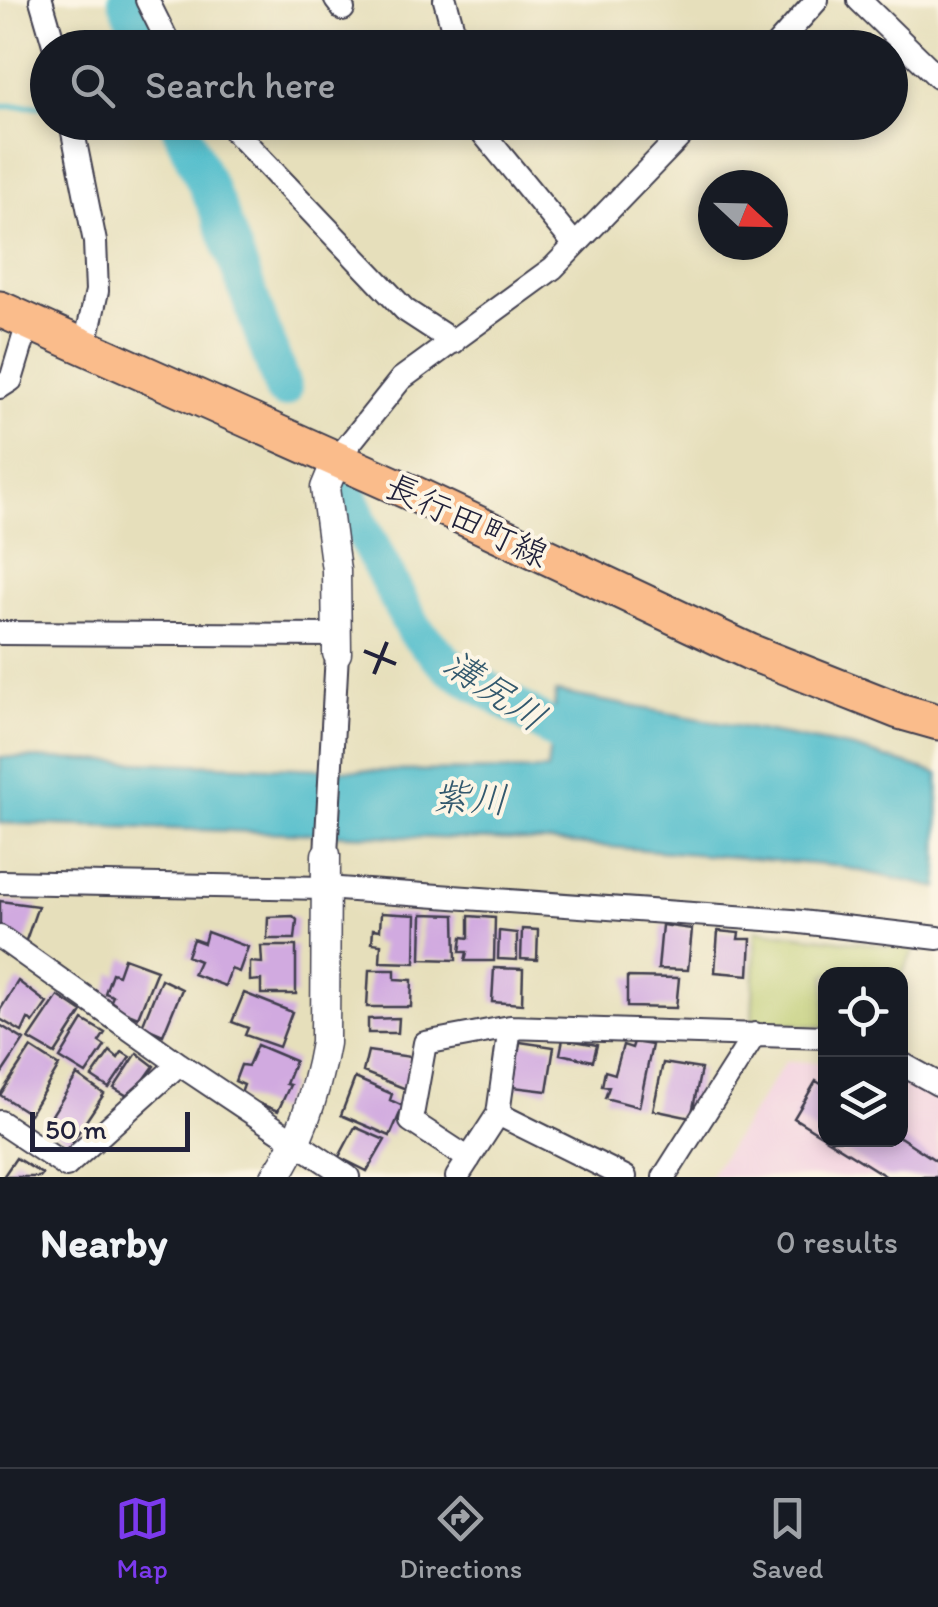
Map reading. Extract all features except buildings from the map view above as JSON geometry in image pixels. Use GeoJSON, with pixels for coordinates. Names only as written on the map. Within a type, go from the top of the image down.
{"type":"FeatureCollection","features":[{"type":"Feature","properties":{"kind":"main road","name":"長行田町線"},"geometry":{"type":"LineString","coordinates":[[14,315],[750,652],[899,711],[938,722]]}},
{"type":"Feature","properties":{"kind":"street"},"geometry":{"type":"LineString","coordinates":[[41,0],[50,30]]}},
{"type":"Feature","properties":{"kind":"street"},"geometry":{"type":"LineString","coordinates":[[147,0],[162,30]]}},
{"type":"Feature","properties":{"kind":"street"},"geometry":{"type":"LineString","coordinates":[[445,0],[453,30]]}},
{"type":"Feature","properties":{"kind":"street"},"geometry":{"type":"LineString","coordinates":[[790,30],[817,0]]}},
{"type":"Feature","properties":{"kind":"street"},"geometry":{"type":"LineString","coordinates":[[859,0],[890,30]]}},
{"type":"Feature","properties":{"kind":"street"},"geometry":{"type":"LineString","coordinates":[[908,48],[938,77]]}},
{"type":"Feature","properties":{"kind":"street"},"geometry":{"type":"LineString","coordinates":[[75,140],[95,242],[98,291],[84,345]]}},
{"type":"Feature","properties":{"kind":"street"},"geometry":{"type":"LineString","coordinates":[[243,140],[404,310],[454,342]]}},
{"type":"Feature","properties":{"kind":"street"},"geometry":{"type":"LineString","coordinates":[[489,140],[575,245]]}},
{"type":"Feature","properties":{"kind":"street"},"geometry":{"type":"LineString","coordinates":[[275,1177],[295,1142],[320,1073],[324,1042],[326,856],[338,644],[336,570],[325,488],[337,460],[401,379],[553,268],[677,140]]}},
{"type":"Feature","properties":{"kind":"street"},"geometry":{"type":"LineString","coordinates":[[0,387],[11,380],[14,315]]}},
{"type":"Feature","properties":{"kind":"street"},"geometry":{"type":"LineString","coordinates":[[0,633],[338,644]]}},
{"type":"Feature","properties":{"kind":"street"},"geometry":{"type":"LineString","coordinates":[[0,882],[325,888],[792,921],[938,938]]}},
{"type":"Feature","properties":{"kind":"street"},"geometry":{"type":"LineString","coordinates":[[0,936],[179,1064],[348,1177]]}},
{"type":"Feature","properties":{"kind":"street"},"geometry":{"type":"LineString","coordinates":[[510,1027],[498,1114],[463,1168],[412,1121],[425,1043],[510,1027],[818,1036]]}},
{"type":"Feature","properties":{"kind":"street"},"geometry":{"type":"LineString","coordinates":[[664,1177],[755,1034]]}},
{"type":"Feature","properties":{"kind":"street"},"geometry":{"type":"LineString","coordinates":[[0,1122],[62,1172],[179,1064]]}},
{"type":"Feature","properties":{"kind":"street"},"geometry":{"type":"LineString","coordinates":[[908,1065],[935,1076]]}},
{"type":"Feature","properties":{"kind":"street"},"geometry":{"type":"LineString","coordinates":[[498,1114],[625,1177]]}},
{"type":"Feature","properties":{"kind":"shaded area"},"geometry":{"type":"Polygon","coordinates":[[[785,1062],[818,1062],[818,1147],[908,1147],[908,1082],[938,1099],[938,1177],[709,1177],[785,1062]]]}},
{"type":"Feature","properties":{"kind":"green space"},"geometry":{"type":"Polygon","coordinates":[[[756,930],[914,949],[906,967],[818,967],[818,1027],[752,1022],[756,930]]]}},
{"type":"Feature","properties":{"kind":"water","name":"紫川"},"geometry":{"type":"Polygon","coordinates":[[[556,692],[854,748],[938,774],[938,888],[838,866],[550,842],[0,823],[0,757],[375,771],[547,770],[556,692]]]}},
{"type":"Feature","properties":{"kind":"waterway","name":"溝尻川"},"geometry":{"type":"LineString","coordinates":[[127,0],[139,30]]}},
{"type":"Feature","properties":{"kind":"waterway"},"geometry":{"type":"LineString","coordinates":[[0,106],[30,106]]}},
{"type":"Feature","properties":{"kind":"waterway","name":"溝尻川"},"geometry":{"type":"LineString","coordinates":[[186,140],[219,212],[283,389]]}},
{"type":"Feature","properties":{"kind":"waterway","name":"溝尻川"},"geometry":{"type":"LineString","coordinates":[[348,493],[360,525],[414,630],[449,666],[567,738],[591,759]]}}]}
